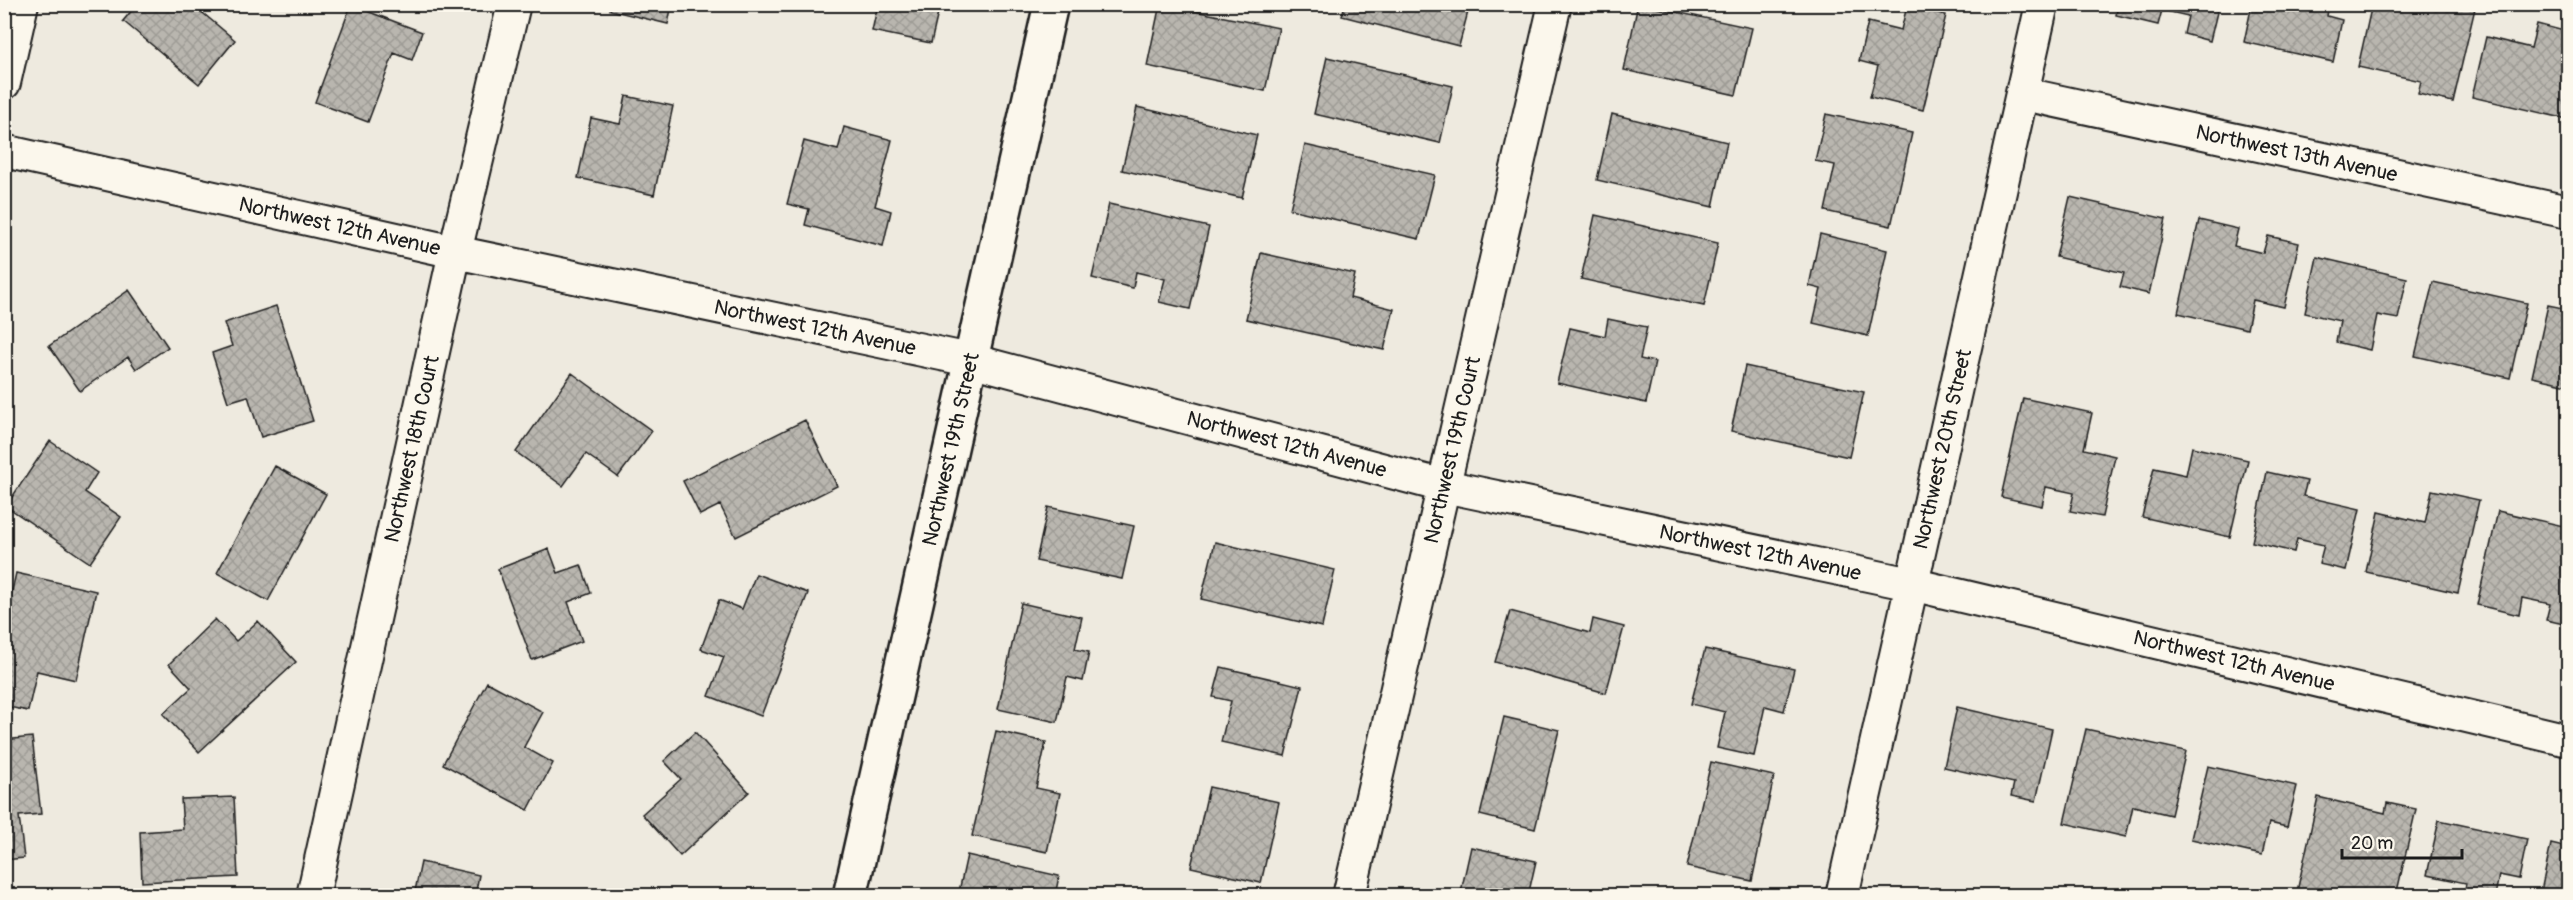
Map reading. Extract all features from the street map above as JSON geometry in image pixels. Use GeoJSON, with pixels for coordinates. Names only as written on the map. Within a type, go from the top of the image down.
{"type":"FeatureCollection","features":[{"type":"Feature","properties":{"kind":"street"},"geometry":{"type":"LineString","coordinates":[[4,83],[22,4]]}},
{"type":"Feature","properties":{"kind":"street","name":"Northwest 18th Court"},"geometry":{"type":"LineString","coordinates":[[313,896],[455,252],[514,4]]}},
{"type":"Feature","properties":{"kind":"street","name":"Northwest 19th Street"},"geometry":{"type":"LineString","coordinates":[[850,896],[1051,4]]}},
{"type":"Feature","properties":{"kind":"street","name":"Northwest 19th Court"},"geometry":{"type":"LineString","coordinates":[[1349,896],[1554,4]]}},
{"type":"Feature","properties":{"kind":"street","name":"Northwest 20th Street"},"geometry":{"type":"LineString","coordinates":[[1842,896],[2024,94],[2042,4]]}},
{"type":"Feature","properties":{"kind":"street","name":"Northwest 13th Avenue"},"geometry":{"type":"LineString","coordinates":[[2024,94],[2568,212]]}},
{"type":"Feature","properties":{"kind":"street","name":"Northwest 12th Avenue"},"geometry":{"type":"LineString","coordinates":[[4,151],[455,252],[970,360],[1444,486],[1911,584],[2568,740]]}},
{"type":"Feature","properties":{"kind":"building"},"geometry":{"type":"Polygon","coordinates":[[[137,4],[192,4],[235,40],[199,84],[123,21],[137,4]]]}},
{"type":"Feature","properties":{"kind":"building"},"geometry":{"type":"Polygon","coordinates":[[[611,4],[672,4],[668,24],[610,10],[611,4]]]}},
{"type":"Feature","properties":{"kind":"building"},"geometry":{"type":"Polygon","coordinates":[[[878,4],[940,4],[931,43],[872,31],[878,4]]]}},
{"type":"Feature","properties":{"kind":"building"},"geometry":{"type":"Polygon","coordinates":[[[1160,4],[1279,28],[1265,91],[1147,66],[1160,4]]]}},
{"type":"Feature","properties":{"kind":"building"},"geometry":{"type":"Polygon","coordinates":[[[1345,4],[1470,4],[1459,46],[1342,16],[1345,4]]]}},
{"type":"Feature","properties":{"kind":"building"},"geometry":{"type":"Polygon","coordinates":[[[1638,4],[1752,28],[1736,95],[1624,70],[1638,4]]]}},
{"type":"Feature","properties":{"kind":"building"},"geometry":{"type":"Polygon","coordinates":[[[2118,4],[2219,4],[2210,41],[2184,34],[2188,16],[2162,10],[2158,25],[2116,15],[2118,4]]]}},
{"type":"Feature","properties":{"kind":"building"},"geometry":{"type":"Polygon","coordinates":[[[2252,4],[2329,4],[2327,16],[2342,20],[2333,62],[2244,42],[2252,4]]]}},
{"type":"Feature","properties":{"kind":"building"},"geometry":{"type":"Polygon","coordinates":[[[2372,4],[2476,4],[2453,102],[2418,94],[2421,81],[2358,67],[2372,4]]]}},
{"type":"Feature","properties":{"kind":"building"},"geometry":{"type":"Polygon","coordinates":[[[351,5],[422,32],[412,60],[394,53],[368,122],[315,102],[351,5]]]}},
{"type":"Feature","properties":{"kind":"building"},"geometry":{"type":"Polygon","coordinates":[[[1907,6],[1946,15],[1923,110],[1870,97],[1878,66],[1859,61],[1868,22],[1901,30],[1907,6]]]}},
{"type":"Feature","properties":{"kind":"building"},"geometry":{"type":"Polygon","coordinates":[[[2537,24],[2568,32],[2567,119],[2472,97],[2486,37],[2531,48],[2537,24]]]}},
{"type":"Feature","properties":{"kind":"building"},"geometry":{"type":"Polygon","coordinates":[[[1327,57],[1453,86],[1440,143],[1314,114],[1327,57]]]}},
{"type":"Feature","properties":{"kind":"building"},"geometry":{"type":"Polygon","coordinates":[[[626,96],[673,106],[654,195],[578,178],[591,118],[620,124],[626,96]]]}},
{"type":"Feature","properties":{"kind":"building"},"geometry":{"type":"Polygon","coordinates":[[[1137,107],[1257,135],[1242,198],[1122,170],[1137,107]]]}},
{"type":"Feature","properties":{"kind":"building"},"geometry":{"type":"Polygon","coordinates":[[[1612,114],[1727,142],[1713,207],[1597,180],[1612,114]]]}},
{"type":"Feature","properties":{"kind":"building"},"geometry":{"type":"Polygon","coordinates":[[[1826,114],[1912,133],[1891,226],[1825,211],[1835,165],[1815,161],[1826,114]]]}},
{"type":"Feature","properties":{"kind":"building"},"geometry":{"type":"Polygon","coordinates":[[[844,127],[892,140],[875,206],[891,211],[883,246],[805,225],[809,209],[787,204],[804,141],[838,150],[844,127]]]}},
{"type":"Feature","properties":{"kind":"building"},"geometry":{"type":"Polygon","coordinates":[[[1305,145],[1435,175],[1419,239],[1290,209],[1305,145]]]}},
{"type":"Feature","properties":{"kind":"building"},"geometry":{"type":"Polygon","coordinates":[[[2070,197],[2166,219],[2149,294],[2120,287],[2124,273],[2056,257],[2070,197]]]}},
{"type":"Feature","properties":{"kind":"building"},"geometry":{"type":"Polygon","coordinates":[[[1109,204],[1209,227],[1190,309],[1159,302],[1165,279],[1136,272],[1133,288],[1092,278],[1109,204]]]}},
{"type":"Feature","properties":{"kind":"building"},"geometry":{"type":"Polygon","coordinates":[[[1595,215],[1718,243],[1704,306],[1581,279],[1595,215]]]}},
{"type":"Feature","properties":{"kind":"building"},"geometry":{"type":"Polygon","coordinates":[[[2199,220],[2238,229],[2234,246],[2263,253],[2268,236],[2299,243],[2284,307],[2253,300],[2247,329],[2178,313],[2199,220]]]}},
{"type":"Feature","properties":{"kind":"building"},"geometry":{"type":"Polygon","coordinates":[[[1820,234],[1887,250],[1868,336],[1813,323],[1821,289],[1809,286],[1820,234]]]}},
{"type":"Feature","properties":{"kind":"building"},"geometry":{"type":"Polygon","coordinates":[[[1261,253],[1355,274],[1350,298],[1394,309],[1384,350],[1246,319],[1261,253]]]}},
{"type":"Feature","properties":{"kind":"building"},"geometry":{"type":"Polygon","coordinates":[[[2317,257],[2407,278],[2398,319],[2377,315],[2370,350],[2336,342],[2340,321],[2305,313],[2317,257]]]}},
{"type":"Feature","properties":{"kind":"building"},"geometry":{"type":"Polygon","coordinates":[[[2433,282],[2527,303],[2510,378],[2415,356],[2433,282]]]}},
{"type":"Feature","properties":{"kind":"building"},"geometry":{"type":"Polygon","coordinates":[[[129,290],[168,347],[136,369],[128,357],[80,391],[49,346],[129,290]]]}},
{"type":"Feature","properties":{"kind":"building"},"geometry":{"type":"Polygon","coordinates":[[[2548,305],[2568,309],[2568,385],[2532,377],[2548,305]]]}},
{"type":"Feature","properties":{"kind":"building"},"geometry":{"type":"Polygon","coordinates":[[[276,306],[313,421],[261,437],[248,396],[228,402],[212,353],[232,346],[224,323],[276,306]]]}},
{"type":"Feature","properties":{"kind":"building"},"geometry":{"type":"Polygon","coordinates":[[[1608,319],[1647,327],[1640,359],[1655,362],[1646,403],[1557,383],[1570,328],[1605,336],[1608,319]]]}},
{"type":"Feature","properties":{"kind":"building"},"geometry":{"type":"Polygon","coordinates":[[[1745,366],[1864,392],[1849,457],[1731,431],[1745,366]]]}},
{"type":"Feature","properties":{"kind":"building"},"geometry":{"type":"Polygon","coordinates":[[[572,373],[652,431],[618,477],[586,454],[563,486],[516,452],[572,373]]]}},
{"type":"Feature","properties":{"kind":"building"},"geometry":{"type":"Polygon","coordinates":[[[2023,398],[2092,413],[2084,449],[2115,456],[2102,517],[2070,511],[2074,493],[2046,487],[2042,506],[2001,497],[2023,398]]]}},
{"type":"Feature","properties":{"kind":"building"},"geometry":{"type":"Polygon","coordinates":[[[805,420],[837,486],[736,537],[720,505],[700,515],[683,481],[805,420]]]}},
{"type":"Feature","properties":{"kind":"building"},"geometry":{"type":"Polygon","coordinates":[[[50,441],[97,473],[85,492],[121,517],[90,563],[6,506],[50,441]]]}},
{"type":"Feature","properties":{"kind":"building"},"geometry":{"type":"Polygon","coordinates":[[[2192,447],[2248,460],[2230,537],[2142,517],[2154,468],[2186,475],[2192,447]]]}},
{"type":"Feature","properties":{"kind":"building"},"geometry":{"type":"Polygon","coordinates":[[[275,466],[326,494],[268,601],[217,573],[275,466]]]}},
{"type":"Feature","properties":{"kind":"building"},"geometry":{"type":"Polygon","coordinates":[[[2267,472],[2307,481],[2303,496],[2360,509],[2346,570],[2319,564],[2324,545],[2297,539],[2294,552],[2252,542],[2267,472]]]}},
{"type":"Feature","properties":{"kind":"building"},"geometry":{"type":"Polygon","coordinates":[[[2432,490],[2479,500],[2458,593],[2366,572],[2379,512],[2425,523],[2432,490]]]}},
{"type":"Feature","properties":{"kind":"building"},"geometry":{"type":"Polygon","coordinates":[[[1048,507],[1134,526],[1122,579],[1036,561],[1048,507]]]}},
{"type":"Feature","properties":{"kind":"building"},"geometry":{"type":"Polygon","coordinates":[[[2498,511],[2568,527],[2568,625],[2546,620],[2550,604],[2522,598],[2519,615],[2477,605],[2498,511]]]}},
{"type":"Feature","properties":{"kind":"building"},"geometry":{"type":"Polygon","coordinates":[[[1215,542],[1335,570],[1322,627],[1201,599],[1215,542]]]}},
{"type":"Feature","properties":{"kind":"building"},"geometry":{"type":"Polygon","coordinates":[[[549,549],[558,573],[581,565],[591,593],[568,602],[582,641],[532,660],[498,569],[549,549]]]}},
{"type":"Feature","properties":{"kind":"building"},"geometry":{"type":"Polygon","coordinates":[[[16,573],[96,591],[76,680],[37,671],[28,711],[4,706],[4,612],[7,612],[16,573]]]}},
{"type":"Feature","properties":{"kind":"building"},"geometry":{"type":"Polygon","coordinates":[[[756,574],[808,593],[761,716],[709,696],[724,657],[701,649],[719,600],[742,609],[756,574]]]}},
{"type":"Feature","properties":{"kind":"building"},"geometry":{"type":"Polygon","coordinates":[[[1021,603],[1082,617],[1075,649],[1089,652],[1083,681],[1067,677],[1057,722],[998,709],[1021,603]]]}},
{"type":"Feature","properties":{"kind":"building"},"geometry":{"type":"Polygon","coordinates":[[[1510,611],[1590,633],[1593,619],[1624,627],[1606,693],[1495,662],[1510,611]]]}},
{"type":"Feature","properties":{"kind":"building"},"geometry":{"type":"Polygon","coordinates":[[[215,619],[236,641],[258,621],[296,662],[199,752],[163,714],[191,688],[169,664],[215,619]]]}},
{"type":"Feature","properties":{"kind":"building"},"geometry":{"type":"Polygon","coordinates":[[[1705,649],[1794,669],[1784,711],[1765,706],[1754,756],[1717,748],[1725,712],[1691,704],[1705,649]]]}},
{"type":"Feature","properties":{"kind":"building"},"geometry":{"type":"Polygon","coordinates":[[[1221,667],[1302,686],[1285,756],[1221,742],[1231,701],[1213,697],[1221,667]]]}},
{"type":"Feature","properties":{"kind":"building"},"geometry":{"type":"Polygon","coordinates":[[[487,682],[543,712],[524,747],[553,763],[528,810],[443,764],[487,682]]]}},
{"type":"Feature","properties":{"kind":"building"},"geometry":{"type":"Polygon","coordinates":[[[1957,707],[2052,729],[2036,801],[2011,796],[2014,783],[1944,767],[1957,707]]]}},
{"type":"Feature","properties":{"kind":"building"},"geometry":{"type":"Polygon","coordinates":[[[1504,717],[1559,730],[1535,829],[1480,815],[1504,717]]]}},
{"type":"Feature","properties":{"kind":"building"},"geometry":{"type":"Polygon","coordinates":[[[2086,729],[2186,751],[2171,815],[2133,806],[2126,837],[2064,823],[2086,729]]]}},
{"type":"Feature","properties":{"kind":"building"},"geometry":{"type":"Polygon","coordinates":[[[996,731],[1046,742],[1036,788],[1060,793],[1047,852],[972,836],[996,731]]]}},
{"type":"Feature","properties":{"kind":"building"},"geometry":{"type":"Polygon","coordinates":[[[695,732],[749,792],[680,856],[642,814],[681,779],[664,761],[695,732]]]}},
{"type":"Feature","properties":{"kind":"building"},"geometry":{"type":"Polygon","coordinates":[[[32,737],[41,814],[19,816],[24,858],[4,860],[4,740],[32,737]]]}},
{"type":"Feature","properties":{"kind":"building"},"geometry":{"type":"Polygon","coordinates":[[[1711,762],[1774,776],[1752,881],[1687,867],[1711,762]]]}},
{"type":"Feature","properties":{"kind":"building"},"geometry":{"type":"Polygon","coordinates":[[[2208,766],[2297,786],[2287,827],[2269,823],[2262,855],[2191,839],[2208,766]]]}},
{"type":"Feature","properties":{"kind":"building"},"geometry":{"type":"Polygon","coordinates":[[[1209,787],[1279,802],[1261,883],[1191,867],[1209,787]]]}},
{"type":"Feature","properties":{"kind":"building"},"geometry":{"type":"Polygon","coordinates":[[[234,797],[238,877],[142,882],[140,832],[183,829],[181,799],[234,797]]]}},
{"type":"Feature","properties":{"kind":"building"},"geometry":{"type":"Polygon","coordinates":[[[2318,797],[2385,813],[2387,803],[2416,809],[2396,896],[2296,896],[2318,797]]]}},
{"type":"Feature","properties":{"kind":"building"},"geometry":{"type":"Polygon","coordinates":[[[2439,820],[2527,839],[2519,879],[2499,875],[2495,896],[2464,896],[2466,883],[2427,875],[2439,820]]]}},
{"type":"Feature","properties":{"kind":"building"},"geometry":{"type":"Polygon","coordinates":[[[2551,844],[2568,848],[2568,896],[2540,896],[2551,844]]]}},
{"type":"Feature","properties":{"kind":"building"},"geometry":{"type":"Polygon","coordinates":[[[1471,847],[1536,861],[1528,896],[1460,896],[1471,847]]]}},
{"type":"Feature","properties":{"kind":"building"},"geometry":{"type":"Polygon","coordinates":[[[967,855],[1059,876],[1055,896],[958,896],[967,855]]]}},
{"type":"Feature","properties":{"kind":"building"},"geometry":{"type":"Polygon","coordinates":[[[421,862],[479,875],[475,896],[414,896],[421,862]]]}},
{"type":"Feature","properties":{"kind":"building"},"geometry":{"type":"Polygon","coordinates":[[[1935,888],[1967,896],[1933,896],[1935,888]]]}}]}
